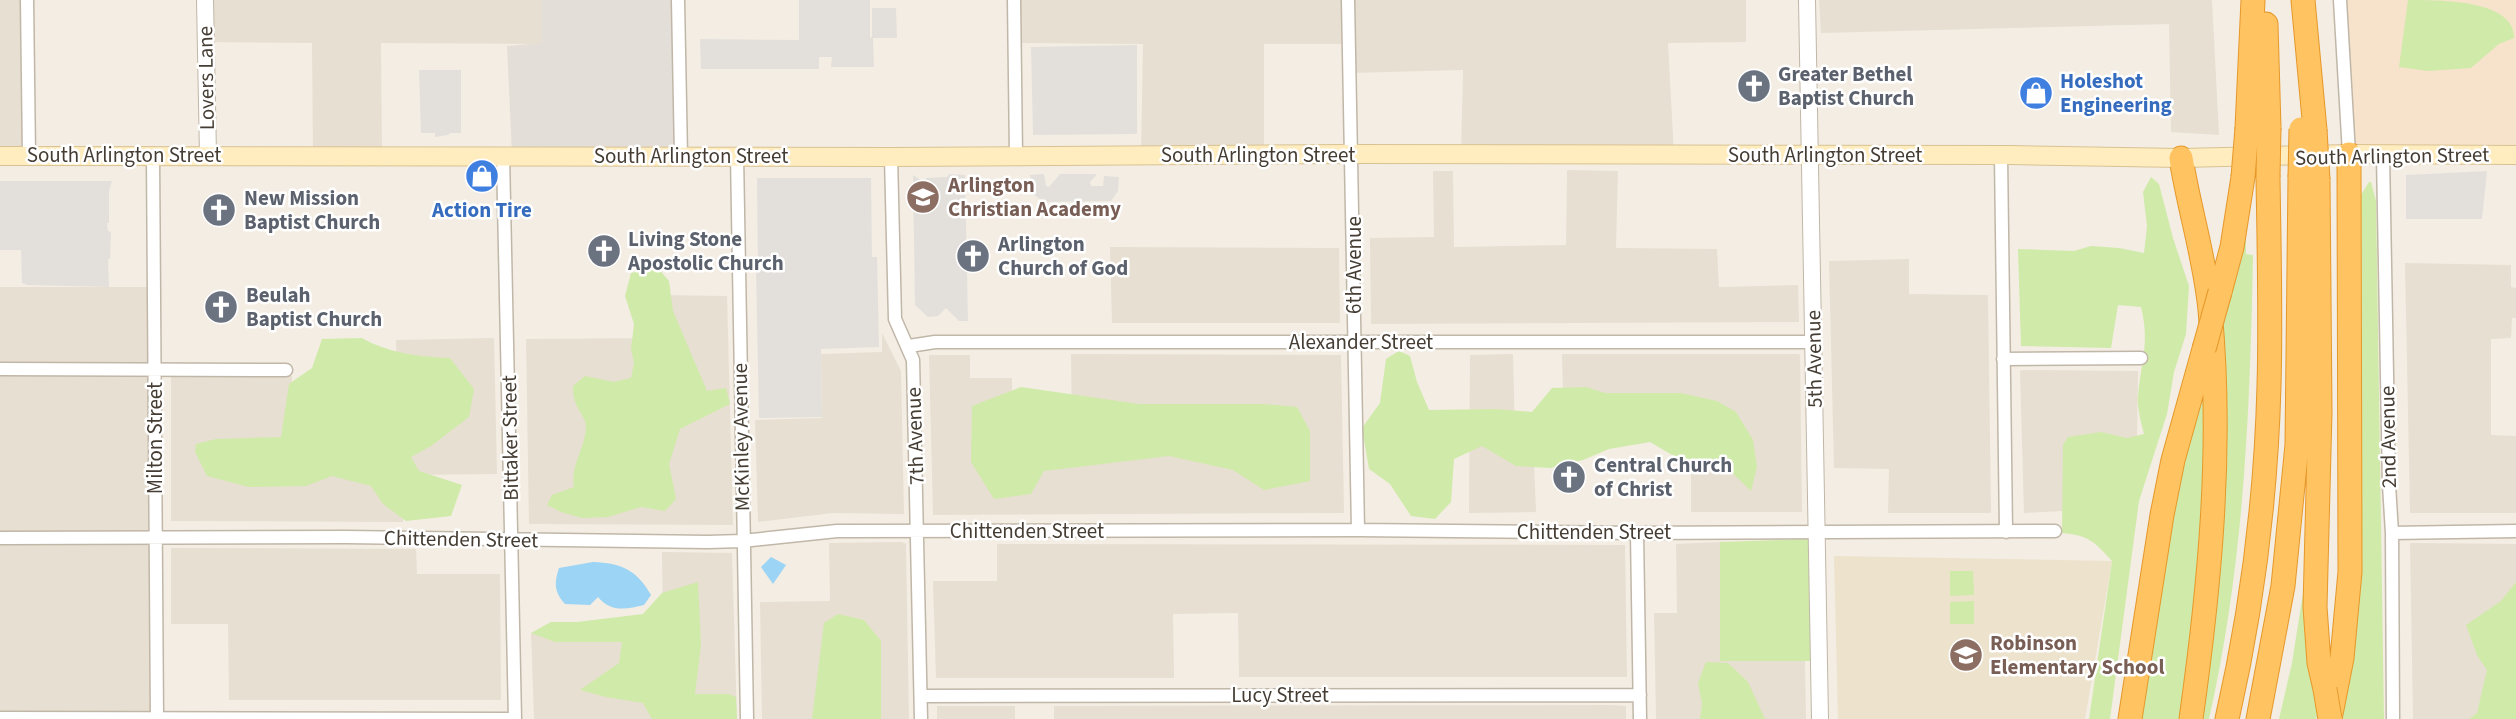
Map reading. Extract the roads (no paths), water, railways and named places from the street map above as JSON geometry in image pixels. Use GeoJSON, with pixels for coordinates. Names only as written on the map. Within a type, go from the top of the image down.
{"type":"FeatureCollection","features":[{"type":"Feature","properties":{"kind":"highway"},"geometry":{"type":"LineString","coordinates":[[2227,719],[2255,565],[2267,443],[2270,333],[2268,177],[2258,128],[2253,0]]}},
{"type":"Feature","properties":{"kind":"highway"},"geometry":{"type":"LineString","coordinates":[[2130,719],[2162,515],[2177,447],[2232,247],[2244,177],[2258,128],[2266,0]]}},
{"type":"Feature","properties":{"kind":"highway"},"geometry":{"type":"LineString","coordinates":[[2301,0],[2320,400],[2315,607],[2319,663],[2330,719]]}},
{"type":"Feature","properties":{"kind":"highway"},"geometry":{"type":"LineString","coordinates":[[2330,719],[2342,658],[2350,572],[2349,154]]}},
{"type":"Feature","properties":{"kind":"highway"},"geometry":{"type":"LineString","coordinates":[[2181,158],[2209,307],[2214,382],[2211,547],[2191,719]]}},
{"type":"Feature","properties":{"kind":"highway"},"geometry":{"type":"LineString","coordinates":[[2258,719],[2283,586],[2297,445],[2309,178]]}},
{"type":"Feature","properties":{"kind":"main road","name":"South Arlington Street"},"geometry":{"type":"LineString","coordinates":[[0,156],[891,157],[1352,154],[2181,158],[2349,154],[2516,155]]}},
{"type":"Feature","properties":{"kind":"street"},"geometry":{"type":"LineString","coordinates":[[27,0],[29,155]]}},
{"type":"Feature","properties":{"kind":"street","name":"Lovers Lane"},"geometry":{"type":"LineString","coordinates":[[205,0],[208,155]]}},
{"type":"Feature","properties":{"kind":"street"},"geometry":{"type":"LineString","coordinates":[[678,0],[681,156]]}},
{"type":"Feature","properties":{"kind":"street"},"geometry":{"type":"LineString","coordinates":[[1014,0],[1016,155]]}},
{"type":"Feature","properties":{"kind":"street","name":"6th Avenue"},"geometry":{"type":"LineString","coordinates":[[1348,0],[1358,530]]}},
{"type":"Feature","properties":{"kind":"street","name":"5th Avenue"},"geometry":{"type":"LineString","coordinates":[[1807,0],[1819,719]]}},
{"type":"Feature","properties":{"kind":"street"},"geometry":{"type":"LineString","coordinates":[[2340,0],[2349,154]]}},
{"type":"Feature","properties":{"kind":"street","name":"2nd Avenue"},"geometry":{"type":"LineString","coordinates":[[2383,155],[2392,533],[2393,719]]}},
{"type":"Feature","properties":{"kind":"street","name":"Bittaker Street"},"geometry":{"type":"LineString","coordinates":[[503,156],[515,719]]}},
{"type":"Feature","properties":{"kind":"street","name":"McKinley Avenue"},"geometry":{"type":"LineString","coordinates":[[737,156],[747,719]]}},
{"type":"Feature","properties":{"kind":"street"},"geometry":{"type":"LineString","coordinates":[[2001,156],[2006,532]]}},
{"type":"Feature","properties":{"kind":"street","name":"Milton Street"},"geometry":{"type":"LineString","coordinates":[[153,157],[157,719]]}},
{"type":"Feature","properties":{"kind":"street","name":"7th Avenue"},"geometry":{"type":"LineString","coordinates":[[891,157],[895,318],[913,360],[921,719]]}},
{"type":"Feature","properties":{"kind":"street","name":"Alexander Street"},"geometry":{"type":"LineString","coordinates":[[909,346],[931,342],[1813,342]]}},
{"type":"Feature","properties":{"kind":"street"},"geometry":{"type":"LineString","coordinates":[[2003,359],[2141,358]]}},
{"type":"Feature","properties":{"kind":"street"},"geometry":{"type":"LineString","coordinates":[[0,369],[286,370]]}},
{"type":"Feature","properties":{"kind":"street","name":"Chittenden Street"},"geometry":{"type":"LineString","coordinates":[[0,538],[742,541],[837,531],[2055,531]]}},
{"type":"Feature","properties":{"kind":"street"},"geometry":{"type":"LineString","coordinates":[[2392,533],[2516,531]]}},
{"type":"Feature","properties":{"kind":"street"},"geometry":{"type":"LineString","coordinates":[[1637,533],[1640,719]]}},
{"type":"Feature","properties":{"kind":"street","name":"Lucy Street"},"geometry":{"type":"LineString","coordinates":[[921,696],[1640,695]]}},
{"type":"Feature","properties":{"kind":"street"},"geometry":{"type":"LineString","coordinates":[[0,718],[515,719]]}},
{"type":"Feature","properties":{"kind":"water"},"geometry":{"type":"Polygon","coordinates":[[[771,557],[786,565],[773,584],[761,567],[771,557]]]}},
{"type":"Feature","properties":{"kind":"water"},"geometry":{"type":"Polygon","coordinates":[[[593,562],[620,566],[640,579],[651,595],[644,605],[625,608],[608,606],[598,597],[590,605],[565,604],[556,587],[559,568],[593,562]]]}},
{"type":"Feature","properties":{"kind":"place","name":"Greater Bethel Baptist Church"},"geometry":{"type":"Point","coordinates":[1754,86]}},
{"type":"Feature","properties":{"kind":"place","name":"Holeshot Engineering"},"geometry":{"type":"Point","coordinates":[2036,93]}},
{"type":"Feature","properties":{"kind":"place","name":"Action Tire"},"geometry":{"type":"Point","coordinates":[482,176]}},
{"type":"Feature","properties":{"kind":"place","name":"Arlington Christian Academy"},"geometry":{"type":"Point","coordinates":[923,197]}},
{"type":"Feature","properties":{"kind":"place","name":"New Mission Baptist Church"},"geometry":{"type":"Point","coordinates":[219,210]}},
{"type":"Feature","properties":{"kind":"place","name":"Living Stone Apostolic Church"},"geometry":{"type":"Point","coordinates":[604,251]}},
{"type":"Feature","properties":{"kind":"place","name":"Arlington Church of God"},"geometry":{"type":"Point","coordinates":[973,256]}},
{"type":"Feature","properties":{"kind":"place","name":"Beulah Baptist Church"},"geometry":{"type":"Point","coordinates":[221,307]}},
{"type":"Feature","properties":{"kind":"place","name":"Central Church of Christ"},"geometry":{"type":"Point","coordinates":[1569,477]}},
{"type":"Feature","properties":{"kind":"place","name":"Robinson Elementary School"},"geometry":{"type":"Point","coordinates":[1966,655]}}]}
